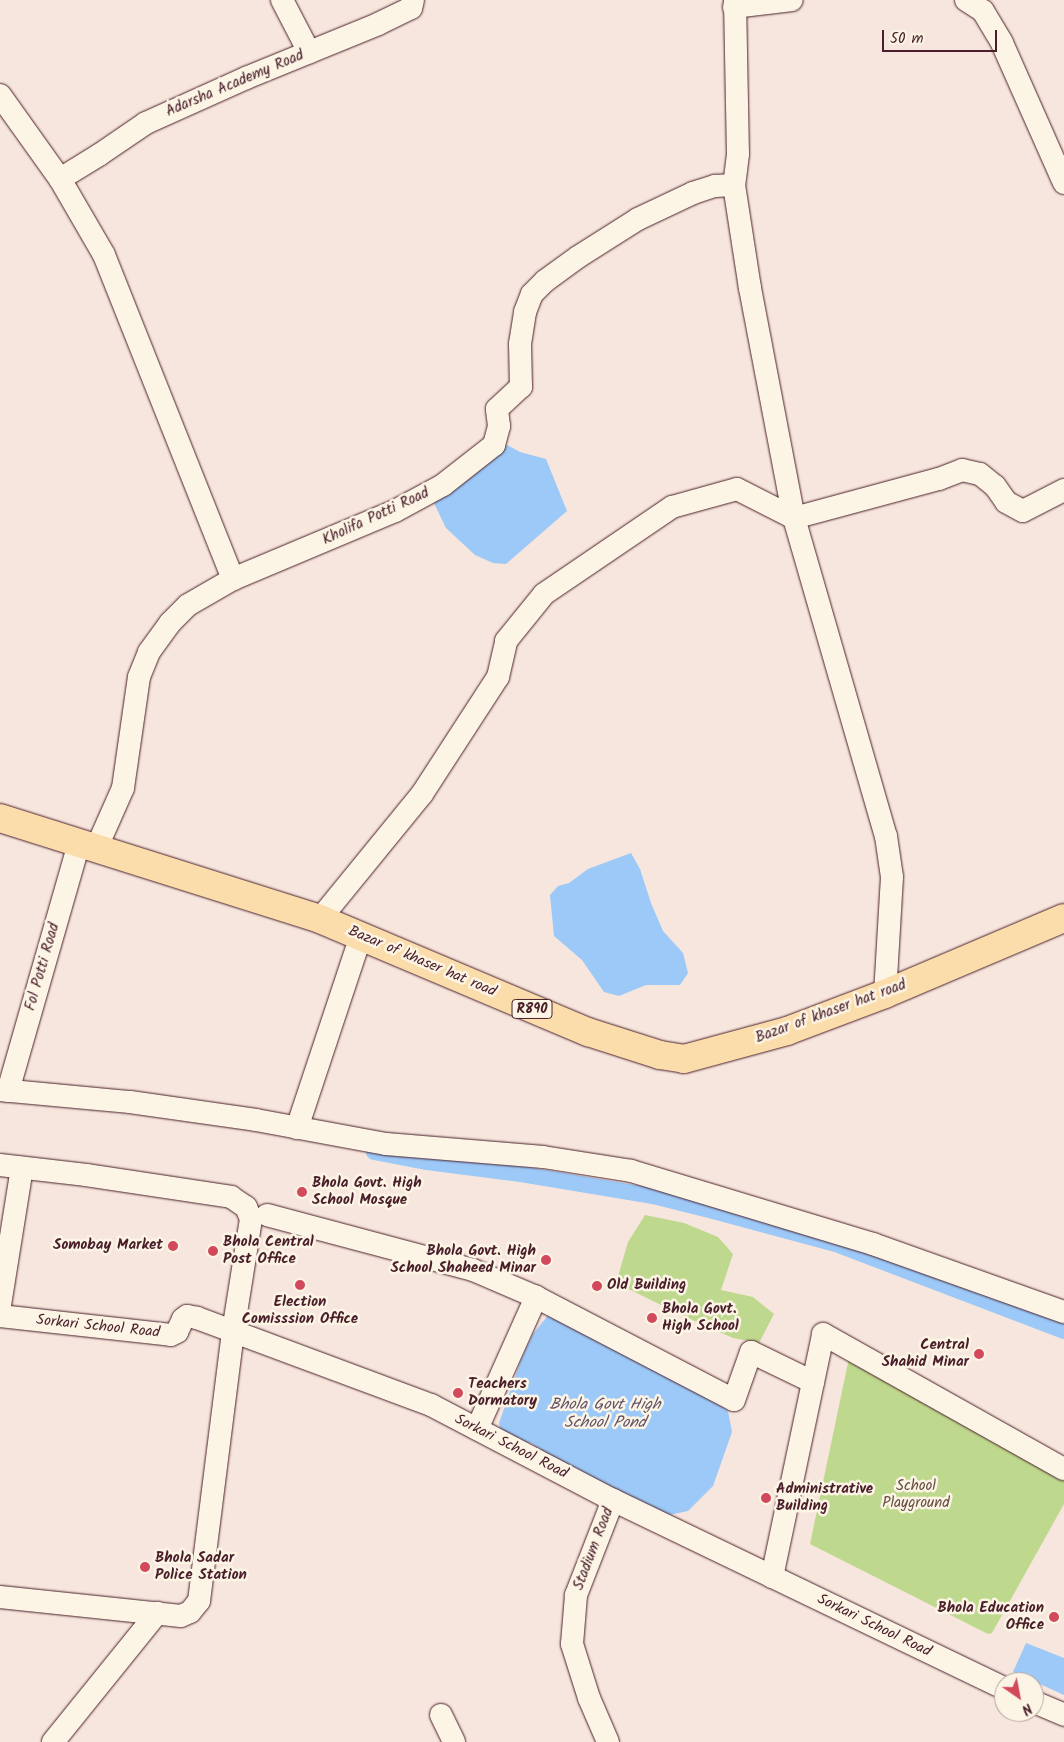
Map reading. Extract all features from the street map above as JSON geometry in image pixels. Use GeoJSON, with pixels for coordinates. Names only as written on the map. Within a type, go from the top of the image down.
{"type":"FeatureCollection","features":[{"type":"Feature","properties":{"kind":"main road","name":"Bazar of khaser hat road"},"geometry":{"type":"LineString","coordinates":[[0,818],[320,919],[588,1032],[660,1055],[684,1059],[787,1031],[885,994],[1064,918]]}},
{"type":"Feature","properties":{"kind":"street"},"geometry":{"type":"LineString","coordinates":[[282,0],[308,52]]}},
{"type":"Feature","properties":{"kind":"street","name":"Adarsha Academy Road"},"geometry":{"type":"LineString","coordinates":[[60,179],[146,123],[308,52],[378,24],[411,8],[413,0]]}},
{"type":"Feature","properties":{"kind":"street"},"geometry":{"type":"LineString","coordinates":[[792,0],[734,4],[738,154],[734,185],[750,288],[794,518],[886,836],[892,877],[885,994]]}},
{"type":"Feature","properties":{"kind":"street"},"geometry":{"type":"LineString","coordinates":[[966,0],[983,11],[1002,43],[1064,183]]}},
{"type":"Feature","properties":{"kind":"street"},"geometry":{"type":"LineString","coordinates":[[0,95],[60,179],[104,255],[233,579]]}},
{"type":"Feature","properties":{"kind":"street","name":"Kholifa Potti Road"},"geometry":{"type":"LineString","coordinates":[[87,846],[123,788],[138,677],[149,652],[170,624],[188,605],[233,579],[395,511],[443,485],[494,445],[499,426],[497,409],[521,386],[520,344],[525,312],[532,294],[545,281],[638,219],[693,193],[715,186],[734,185]]}},
{"type":"Feature","properties":{"kind":"street"},"geometry":{"type":"LineString","coordinates":[[320,919],[422,794],[498,677],[506,641],[544,594],[672,508],[737,489],[794,518],[940,479],[962,470],[980,474],[995,486],[1006,502],[1023,510],[1064,490]]}},
{"type":"Feature","properties":{"kind":"street","name":"Fol Potti Road"},"geometry":{"type":"LineString","coordinates":[[4,1090],[87,846]]}},
{"type":"Feature","properties":{"kind":"street"},"geometry":{"type":"LineString","coordinates":[[297,1128],[361,936]]}},
{"type":"Feature","properties":{"kind":"street"},"geometry":{"type":"LineString","coordinates":[[4,1090],[130,1102],[386,1144],[543,1157],[631,1171],[873,1244],[1064,1312]]}},
{"type":"Feature","properties":{"kind":"street"},"geometry":{"type":"LineString","coordinates":[[0,1306],[11,1167],[231,1197],[246,1207],[250,1219],[249,1241],[232,1332],[199,1601],[190,1612],[181,1616],[0,1597]]}},
{"type":"Feature","properties":{"kind":"street"},"geometry":{"type":"LineString","coordinates":[[267,1214],[473,1270],[536,1297],[734,1400],[751,1352],[813,1382]]}},
{"type":"Feature","properties":{"kind":"street"},"geometry":{"type":"LineString","coordinates":[[477,1429],[536,1297]]}},
{"type":"Feature","properties":{"kind":"street","name":"Sorkari School Road"},"geometry":{"type":"LineString","coordinates":[[0,1316],[170,1335],[177,1332],[183,1319],[187,1316],[431,1405],[613,1500],[994,1683]]}},
{"type":"Feature","properties":{"kind":"street"},"geometry":{"type":"LineString","coordinates":[[772,1577],[823,1334],[1064,1469]]}},
{"type":"Feature","properties":{"kind":"street","name":"Stadium Road"},"geometry":{"type":"LineString","coordinates":[[608,1742],[589,1698],[572,1644],[576,1595],[613,1500]]}},
{"type":"Feature","properties":{"kind":"street"},"geometry":{"type":"LineString","coordinates":[[53,1742],[157,1613]]}},
{"type":"Feature","properties":{"kind":"street"},"geometry":{"type":"LineString","coordinates":[[1044,1706],[1064,1715]]}},
{"type":"Feature","properties":{"kind":"street"},"geometry":{"type":"LineString","coordinates":[[441,1715],[454,1742]]}},
{"type":"Feature","properties":{"kind":"green space"},"geometry":{"type":"Polygon","coordinates":[[[645,1215],[684,1223],[718,1237],[733,1254],[721,1290],[753,1297],[774,1314],[759,1343],[733,1338],[616,1283],[628,1242],[645,1215]]]}},
{"type":"Feature","properties":{"kind":"green space","name":"School Playground"},"geometry":{"type":"Polygon","coordinates":[[[849,1358],[1064,1472],[1064,1504],[992,1633],[988,1634],[810,1544],[849,1358]]]}},
{"type":"Feature","properties":{"kind":"water"},"geometry":{"type":"Polygon","coordinates":[[[507,445],[520,452],[546,459],[567,511],[506,564],[493,563],[475,555],[446,528],[433,501],[507,445]]]}},
{"type":"Feature","properties":{"kind":"water"},"geometry":{"type":"Polygon","coordinates":[[[631,853],[640,869],[651,903],[663,931],[683,953],[688,973],[680,985],[646,985],[619,996],[604,992],[582,960],[554,936],[550,895],[558,886],[569,883],[588,869],[631,853]]]}},
{"type":"Feature","properties":{"kind":"water","name":"Bhola Govt High School Pond"},"geometry":{"type":"Polygon","coordinates":[[[549,1314],[709,1397],[728,1411],[732,1432],[713,1486],[688,1511],[660,1517],[572,1471],[531,1443],[501,1436],[499,1423],[521,1360],[533,1334],[549,1314]]]}},
{"type":"Feature","properties":{"kind":"water"},"geometry":{"type":"Polygon","coordinates":[[[1026,1643],[1064,1658],[1064,1695],[1044,1686],[1044,1672],[1013,1672],[1026,1643]]]}},
{"type":"Feature","properties":{"kind":"waterway"},"geometry":{"type":"LineString","coordinates":[[374,1152],[427,1162],[521,1174],[653,1196],[717,1212],[836,1244],[1064,1331]]}},
{"type":"Feature","properties":{"kind":"place","name":"Bhola Govt. High School Mosque"},"geometry":{"type":"Point","coordinates":[302,1192]}},
{"type":"Feature","properties":{"kind":"place","name":"Somobay Market"},"geometry":{"type":"Point","coordinates":[173,1246]}},
{"type":"Feature","properties":{"kind":"place","name":"Bhola Central Post Office"},"geometry":{"type":"Point","coordinates":[213,1251]}},
{"type":"Feature","properties":{"kind":"place","name":"Bhola Govt. High School Shaheed Minar"},"geometry":{"type":"Point","coordinates":[546,1260]}},
{"type":"Feature","properties":{"kind":"place","name":"Election Comisssion Office"},"geometry":{"type":"Point","coordinates":[300,1285]}},
{"type":"Feature","properties":{"kind":"place","name":"Old Building"},"geometry":{"type":"Point","coordinates":[597,1286]}},
{"type":"Feature","properties":{"kind":"place","name":"Bhola Govt. High School"},"geometry":{"type":"Point","coordinates":[652,1318]}},
{"type":"Feature","properties":{"kind":"place","name":"Central Shahid Minar"},"geometry":{"type":"Point","coordinates":[979,1354]}},
{"type":"Feature","properties":{"kind":"place","name":"Teachers Dormatory"},"geometry":{"type":"Point","coordinates":[458,1393]}},
{"type":"Feature","properties":{"kind":"place","name":"Administrative Building"},"geometry":{"type":"Point","coordinates":[766,1498]}},
{"type":"Feature","properties":{"kind":"place","name":"Bhola Sadar Police Station"},"geometry":{"type":"Point","coordinates":[145,1567]}},
{"type":"Feature","properties":{"kind":"place","name":"Bhola Education Office"},"geometry":{"type":"Point","coordinates":[1054,1617]}}]}
